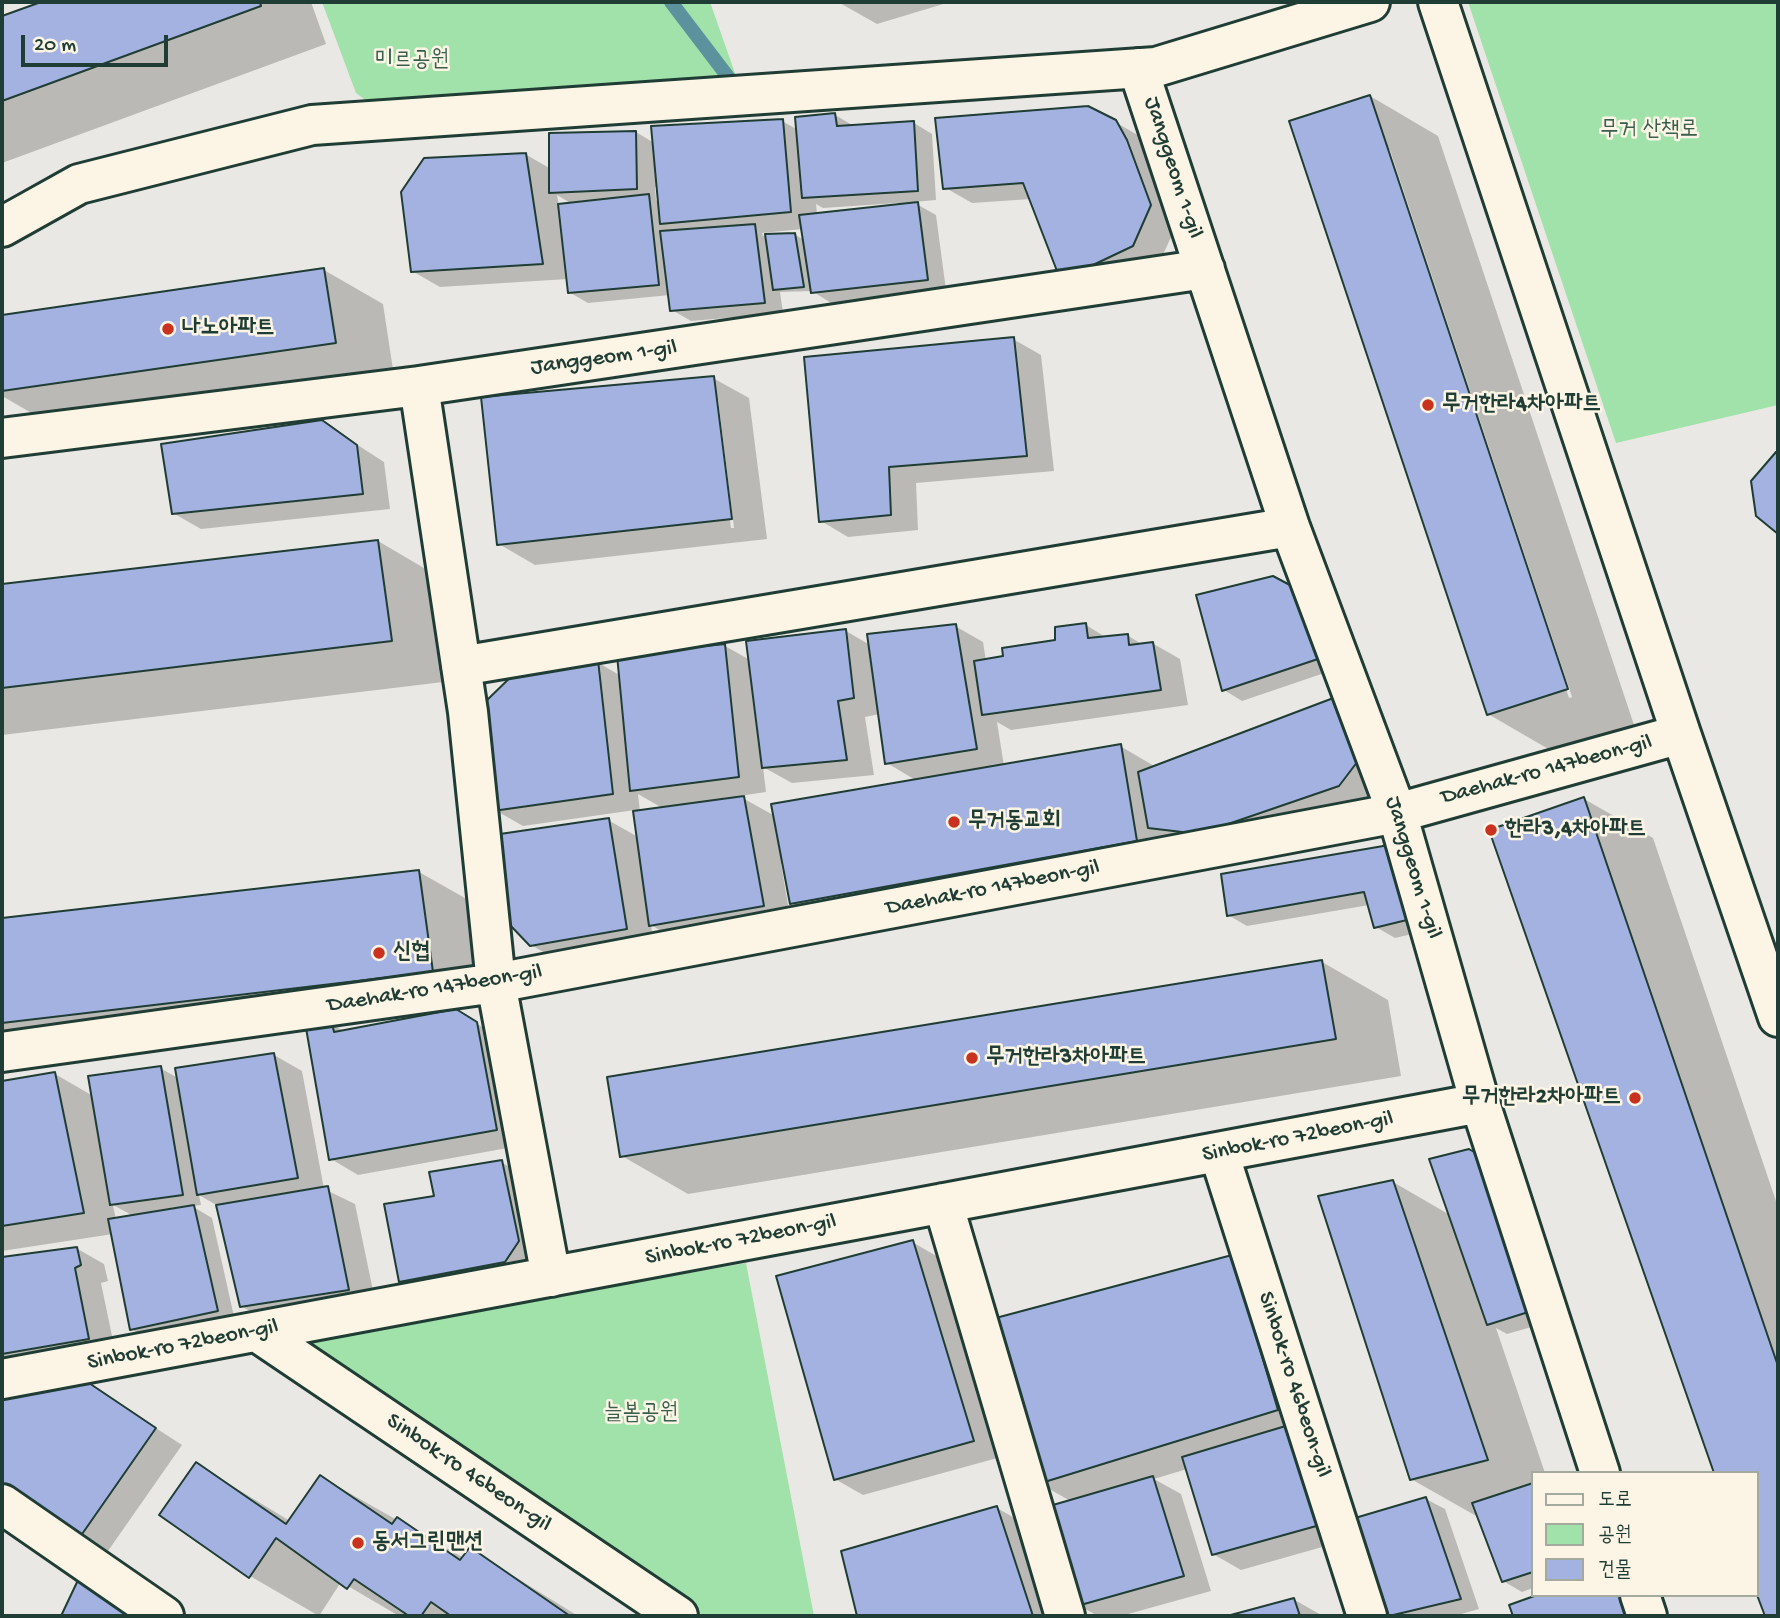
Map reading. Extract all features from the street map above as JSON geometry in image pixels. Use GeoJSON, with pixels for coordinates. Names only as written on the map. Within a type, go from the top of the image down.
{"type":"FeatureCollection","features":[{"type":"Feature","properties":{"kind":"street","name":"Janggeom 1-gil"},"geometry":{"type":"LineString","coordinates":[[2,228],[79,184],[312,125],[1156,66],[1370,2]]}},
{"type":"Feature","properties":{"kind":"street"},"geometry":{"type":"LineString","coordinates":[[1438,2],[1681,734]]}},
{"type":"Feature","properties":{"kind":"street","name":"Janggeom 1-gil"},"geometry":{"type":"LineString","coordinates":[[1138,68],[1290,527],[1397,813],[1480,1103],[1599,1471]]}},
{"type":"Feature","properties":{"kind":"street","name":"Janggeom 1-gil"},"geometry":{"type":"LineString","coordinates":[[2,438],[419,386],[1205,269]]}},
{"type":"Feature","properties":{"kind":"street"},"geometry":{"type":"LineString","coordinates":[[419,386],[461,666],[496,983],[551,1277]]}},
{"type":"Feature","properties":{"kind":"street"},"geometry":{"type":"LineString","coordinates":[[461,666],[1290,527]]}},
{"type":"Feature","properties":{"kind":"street","name":"Daehak-ro 147beon-gil"},"geometry":{"type":"LineString","coordinates":[[2,1052],[496,983],[1397,813],[1681,734],[1778,1017]]}},
{"type":"Feature","properties":{"kind":"street","name":"Sinbok-ro 72beon-gil"},"geometry":{"type":"LineString","coordinates":[[2,1379],[1480,1103]]}},
{"type":"Feature","properties":{"kind":"street","name":"Sinbok-ro 46beon-gil"},"geometry":{"type":"LineString","coordinates":[[1219,1153],[1367,1616]]}},
{"type":"Feature","properties":{"kind":"street"},"geometry":{"type":"LineString","coordinates":[[943,1203],[1065,1616]]}},
{"type":"Feature","properties":{"kind":"street","name":"Sinbok-ro 46beon-gil"},"geometry":{"type":"LineString","coordinates":[[257,1332],[678,1616]]}},
{"type":"Feature","properties":{"kind":"street"},"geometry":{"type":"LineString","coordinates":[[2,1504],[164,1616]]}},
{"type":"Feature","properties":{"kind":"street"},"geometry":{"type":"LineString","coordinates":[[1641,1597],[1647,1616]]}},
{"type":"Feature","properties":{"kind":"green space","name":"미르공원"},"geometry":{"type":"Polygon","coordinates":[[[322,2],[710,2],[743,96],[393,121],[356,93],[322,2]]]}},
{"type":"Feature","properties":{"kind":"green space","name":"무거 산책로"},"geometry":{"type":"Polygon","coordinates":[[[1468,2],[1778,2],[1778,405],[1616,443],[1468,2]]]}},
{"type":"Feature","properties":{"kind":"green space","name":"늘봄공원"},"geometry":{"type":"Polygon","coordinates":[[[746,1263],[814,1616],[704,1616],[306,1340],[746,1263]]]}},
{"type":"Feature","properties":{"kind":"building"},"geometry":{"type":"Polygon","coordinates":[[[41,2],[260,2],[261,6],[2,101],[2,16],[41,2]]]}},
{"type":"Feature","properties":{"kind":"building","name":"무거한라4차아파트"},"geometry":{"type":"Polygon","coordinates":[[[1370,95],[1568,689],[1487,715],[1289,121],[1370,95]]]}},
{"type":"Feature","properties":{"kind":"building"},"geometry":{"type":"Polygon","coordinates":[[[1088,106],[1116,120],[1127,140],[1151,205],[1133,246],[1093,265],[1057,271],[1023,183],[943,189],[935,118],[1088,106]]]}},
{"type":"Feature","properties":{"kind":"building"},"geometry":{"type":"Polygon","coordinates":[[[835,113],[837,126],[914,121],[918,191],[802,198],[795,117],[835,113]]]}},
{"type":"Feature","properties":{"kind":"building"},"geometry":{"type":"Polygon","coordinates":[[[783,119],[791,212],[660,224],[651,126],[783,119]]]}},
{"type":"Feature","properties":{"kind":"building"},"geometry":{"type":"Polygon","coordinates":[[[636,131],[637,189],[549,193],[549,133],[636,131]]]}},
{"type":"Feature","properties":{"kind":"building"},"geometry":{"type":"Polygon","coordinates":[[[526,153],[543,264],[411,272],[401,192],[424,158],[526,153]]]}},
{"type":"Feature","properties":{"kind":"building"},"geometry":{"type":"Polygon","coordinates":[[[649,194],[659,285],[568,293],[558,204],[649,194]]]}},
{"type":"Feature","properties":{"kind":"building"},"geometry":{"type":"Polygon","coordinates":[[[918,202],[928,280],[811,293],[799,215],[918,202]]]}},
{"type":"Feature","properties":{"kind":"building"},"geometry":{"type":"Polygon","coordinates":[[[755,224],[765,303],[670,311],[660,231],[755,224]]]}},
{"type":"Feature","properties":{"kind":"building"},"geometry":{"type":"Polygon","coordinates":[[[795,233],[804,287],[773,290],[765,234],[795,233]]]}},
{"type":"Feature","properties":{"kind":"building","name":"나노아파트"},"geometry":{"type":"Polygon","coordinates":[[[324,268],[336,343],[2,391],[2,315],[324,268]]]}},
{"type":"Feature","properties":{"kind":"building"},"geometry":{"type":"Polygon","coordinates":[[[1014,337],[1027,456],[889,467],[891,515],[819,522],[804,357],[1014,337]]]}},
{"type":"Feature","properties":{"kind":"building"},"geometry":{"type":"Polygon","coordinates":[[[714,376],[732,519],[497,545],[481,397],[714,376]]]}},
{"type":"Feature","properties":{"kind":"building"},"geometry":{"type":"Polygon","coordinates":[[[322,420],[357,445],[363,494],[172,514],[161,444],[322,420]]]}},
{"type":"Feature","properties":{"kind":"building"},"geometry":{"type":"Polygon","coordinates":[[[1776,452],[1778,534],[1756,516],[1751,481],[1776,452]]]}},
{"type":"Feature","properties":{"kind":"building"},"geometry":{"type":"Polygon","coordinates":[[[378,540],[392,641],[2,688],[2,584],[378,540]]]}},
{"type":"Feature","properties":{"kind":"building"},"geometry":{"type":"Polygon","coordinates":[[[1273,576],[1303,592],[1324,657],[1222,691],[1196,595],[1273,576]]]}},
{"type":"Feature","properties":{"kind":"building"},"geometry":{"type":"Polygon","coordinates":[[[1086,623],[1088,638],[1128,634],[1129,645],[1153,642],[1161,690],[982,715],[974,661],[1003,656],[1002,648],[1055,640],[1055,627],[1086,623]]]}},
{"type":"Feature","properties":{"kind":"building"},"geometry":{"type":"Polygon","coordinates":[[[956,624],[977,749],[885,764],[867,634],[956,624]]]}},
{"type":"Feature","properties":{"kind":"building"},"geometry":{"type":"Polygon","coordinates":[[[846,629],[854,698],[838,701],[847,760],[762,768],[746,641],[846,629]]]}},
{"type":"Feature","properties":{"kind":"building"},"geometry":{"type":"Polygon","coordinates":[[[725,644],[739,777],[630,791],[617,655],[725,644]]]}},
{"type":"Feature","properties":{"kind":"building"},"geometry":{"type":"Polygon","coordinates":[[[598,660],[613,794],[493,811],[483,704],[520,668],[598,660]]]}},
{"type":"Feature","properties":{"kind":"building"},"geometry":{"type":"Polygon","coordinates":[[[1336,697],[1361,757],[1339,786],[1199,834],[1148,828],[1138,772],[1336,697]]]}},
{"type":"Feature","properties":{"kind":"building","name":"무거동교회"},"geometry":{"type":"Polygon","coordinates":[[[1121,744],[1137,841],[790,904],[771,804],[1121,744]]]}},
{"type":"Feature","properties":{"kind":"building"},"geometry":{"type":"Polygon","coordinates":[[[744,796],[764,906],[649,926],[633,811],[744,796]]]}},
{"type":"Feature","properties":{"kind":"building","name":"무거한라2차아파트"},"geometry":{"type":"Polygon","coordinates":[[[1584,797],[1778,1366],[1778,1616],[1765,1616],[1758,1597],[1759,1471],[1713,1471],[1489,830],[1584,797]]]}},
{"type":"Feature","properties":{"kind":"building"},"geometry":{"type":"Polygon","coordinates":[[[609,818],[627,929],[530,946],[509,924],[500,834],[609,818]]]}},
{"type":"Feature","properties":{"kind":"building"},"geometry":{"type":"Polygon","coordinates":[[[1389,845],[1411,919],[1374,928],[1364,892],[1227,916],[1221,874],[1389,845]]]}},
{"type":"Feature","properties":{"kind":"building"},"geometry":{"type":"Polygon","coordinates":[[[419,870],[433,972],[2,1023],[2,918],[419,870]]]}},
{"type":"Feature","properties":{"kind":"building","name":"무거한라3차아파트"},"geometry":{"type":"Polygon","coordinates":[[[1322,960],[1336,1039],[620,1157],[607,1077],[1322,960]]]}},
{"type":"Feature","properties":{"kind":"building"},"geometry":{"type":"Polygon","coordinates":[[[456,1009],[477,1022],[497,1130],[329,1160],[306,1028],[332,1023],[334,1032],[456,1009]]]}},
{"type":"Feature","properties":{"kind":"building"},"geometry":{"type":"Polygon","coordinates":[[[274,1053],[298,1178],[197,1195],[175,1068],[274,1053]]]}},
{"type":"Feature","properties":{"kind":"building"},"geometry":{"type":"Polygon","coordinates":[[[161,1066],[183,1195],[110,1205],[88,1076],[161,1066]]]}},
{"type":"Feature","properties":{"kind":"building"},"geometry":{"type":"Polygon","coordinates":[[[55,1072],[84,1213],[2,1226],[2,1081],[55,1072]]]}},
{"type":"Feature","properties":{"kind":"building"},"geometry":{"type":"Polygon","coordinates":[[[1469,1149],[1486,1159],[1538,1309],[1487,1325],[1429,1159],[1469,1149]]]}},
{"type":"Feature","properties":{"kind":"building"},"geometry":{"type":"Polygon","coordinates":[[[502,1160],[519,1241],[505,1262],[399,1282],[384,1204],[434,1196],[429,1172],[502,1160]]]}},
{"type":"Feature","properties":{"kind":"building"},"geometry":{"type":"Polygon","coordinates":[[[1393,1180],[1488,1460],[1410,1480],[1318,1196],[1393,1180]]]}},
{"type":"Feature","properties":{"kind":"building"},"geometry":{"type":"Polygon","coordinates":[[[328,1186],[349,1290],[240,1307],[216,1205],[328,1186]]]}},
{"type":"Feature","properties":{"kind":"building"},"geometry":{"type":"Polygon","coordinates":[[[194,1205],[218,1311],[130,1330],[108,1219],[194,1205]]]}},
{"type":"Feature","properties":{"kind":"building"},"geometry":{"type":"Polygon","coordinates":[[[913,1240],[974,1441],[834,1480],[776,1276],[913,1240]]]}},
{"type":"Feature","properties":{"kind":"building"},"geometry":{"type":"Polygon","coordinates":[[[77,1247],[81,1265],[75,1268],[89,1339],[2,1354],[2,1257],[77,1247]]]}},
{"type":"Feature","properties":{"kind":"building"},"geometry":{"type":"Polygon","coordinates":[[[1232,1255],[1278,1410],[1038,1484],[992,1319],[1232,1255]]]}},
{"type":"Feature","properties":{"kind":"building"},"geometry":{"type":"Polygon","coordinates":[[[83,1379],[156,1428],[80,1537],[2,1483],[2,1394],[83,1379]]]}},
{"type":"Feature","properties":{"kind":"building"},"geometry":{"type":"Polygon","coordinates":[[[1289,1425],[1320,1525],[1212,1555],[1182,1457],[1289,1425]]]}},
{"type":"Feature","properties":{"kind":"building","name":"동서그린맨션"},"geometry":{"type":"Polygon","coordinates":[[[196,1462],[286,1524],[320,1475],[392,1524],[397,1517],[460,1560],[470,1547],[570,1616],[451,1616],[431,1602],[421,1616],[409,1616],[354,1579],[347,1589],[276,1538],[249,1578],[159,1515],[196,1462]]]}},
{"type":"Feature","properties":{"kind":"building"},"geometry":{"type":"Polygon","coordinates":[[[1153,1476],[1184,1576],[1077,1606],[1046,1507],[1153,1476]]]}},
{"type":"Feature","properties":{"kind":"building"},"geometry":{"type":"Polygon","coordinates":[[[1532,1483],[1532,1572],[1502,1582],[1472,1503],[1532,1483]]]}},
{"type":"Feature","properties":{"kind":"building"},"geometry":{"type":"Polygon","coordinates":[[[1426,1497],[1461,1599],[1389,1616],[1355,1518],[1426,1497]]]}},
{"type":"Feature","properties":{"kind":"building"},"geometry":{"type":"Polygon","coordinates":[[[997,1506],[1033,1616],[857,1616],[841,1551],[997,1506]]]}},
{"type":"Feature","properties":{"kind":"building"},"geometry":{"type":"Polygon","coordinates":[[[79,1578],[143,1616],[61,1616],[79,1578]]]}},
{"type":"Feature","properties":{"kind":"building"},"geometry":{"type":"Polygon","coordinates":[[[1532,1597],[1628,1597],[1634,1616],[1513,1616],[1509,1605],[1532,1597]]]}},
{"type":"Feature","properties":{"kind":"building"},"geometry":{"type":"Polygon","coordinates":[[[1294,1598],[1300,1616],[1227,1616],[1294,1598]]]}},
{"type":"Feature","properties":{"kind":"waterway"},"geometry":{"type":"LineString","coordinates":[[671,2],[738,90]]}},
{"type":"Feature","properties":{"kind":"place","name":"나노아파트"},"geometry":{"type":"Point","coordinates":[168,329]}},
{"type":"Feature","properties":{"kind":"place","name":"무거한라4차아파트"},"geometry":{"type":"Point","coordinates":[1428,405]}},
{"type":"Feature","properties":{"kind":"place","name":"무거동교회"},"geometry":{"type":"Point","coordinates":[954,822]}},
{"type":"Feature","properties":{"kind":"place","name":"한라3,4차아파트"},"geometry":{"type":"Point","coordinates":[1491,830]}},
{"type":"Feature","properties":{"kind":"place","name":"신협"},"geometry":{"type":"Point","coordinates":[379,953]}},
{"type":"Feature","properties":{"kind":"place","name":"무거한라3차아파트"},"geometry":{"type":"Point","coordinates":[972,1058]}},
{"type":"Feature","properties":{"kind":"place","name":"무거한라2차아파트"},"geometry":{"type":"Point","coordinates":[1635,1098]}},
{"type":"Feature","properties":{"kind":"place","name":"동서그린맨션"},"geometry":{"type":"Point","coordinates":[358,1543]}}]}
